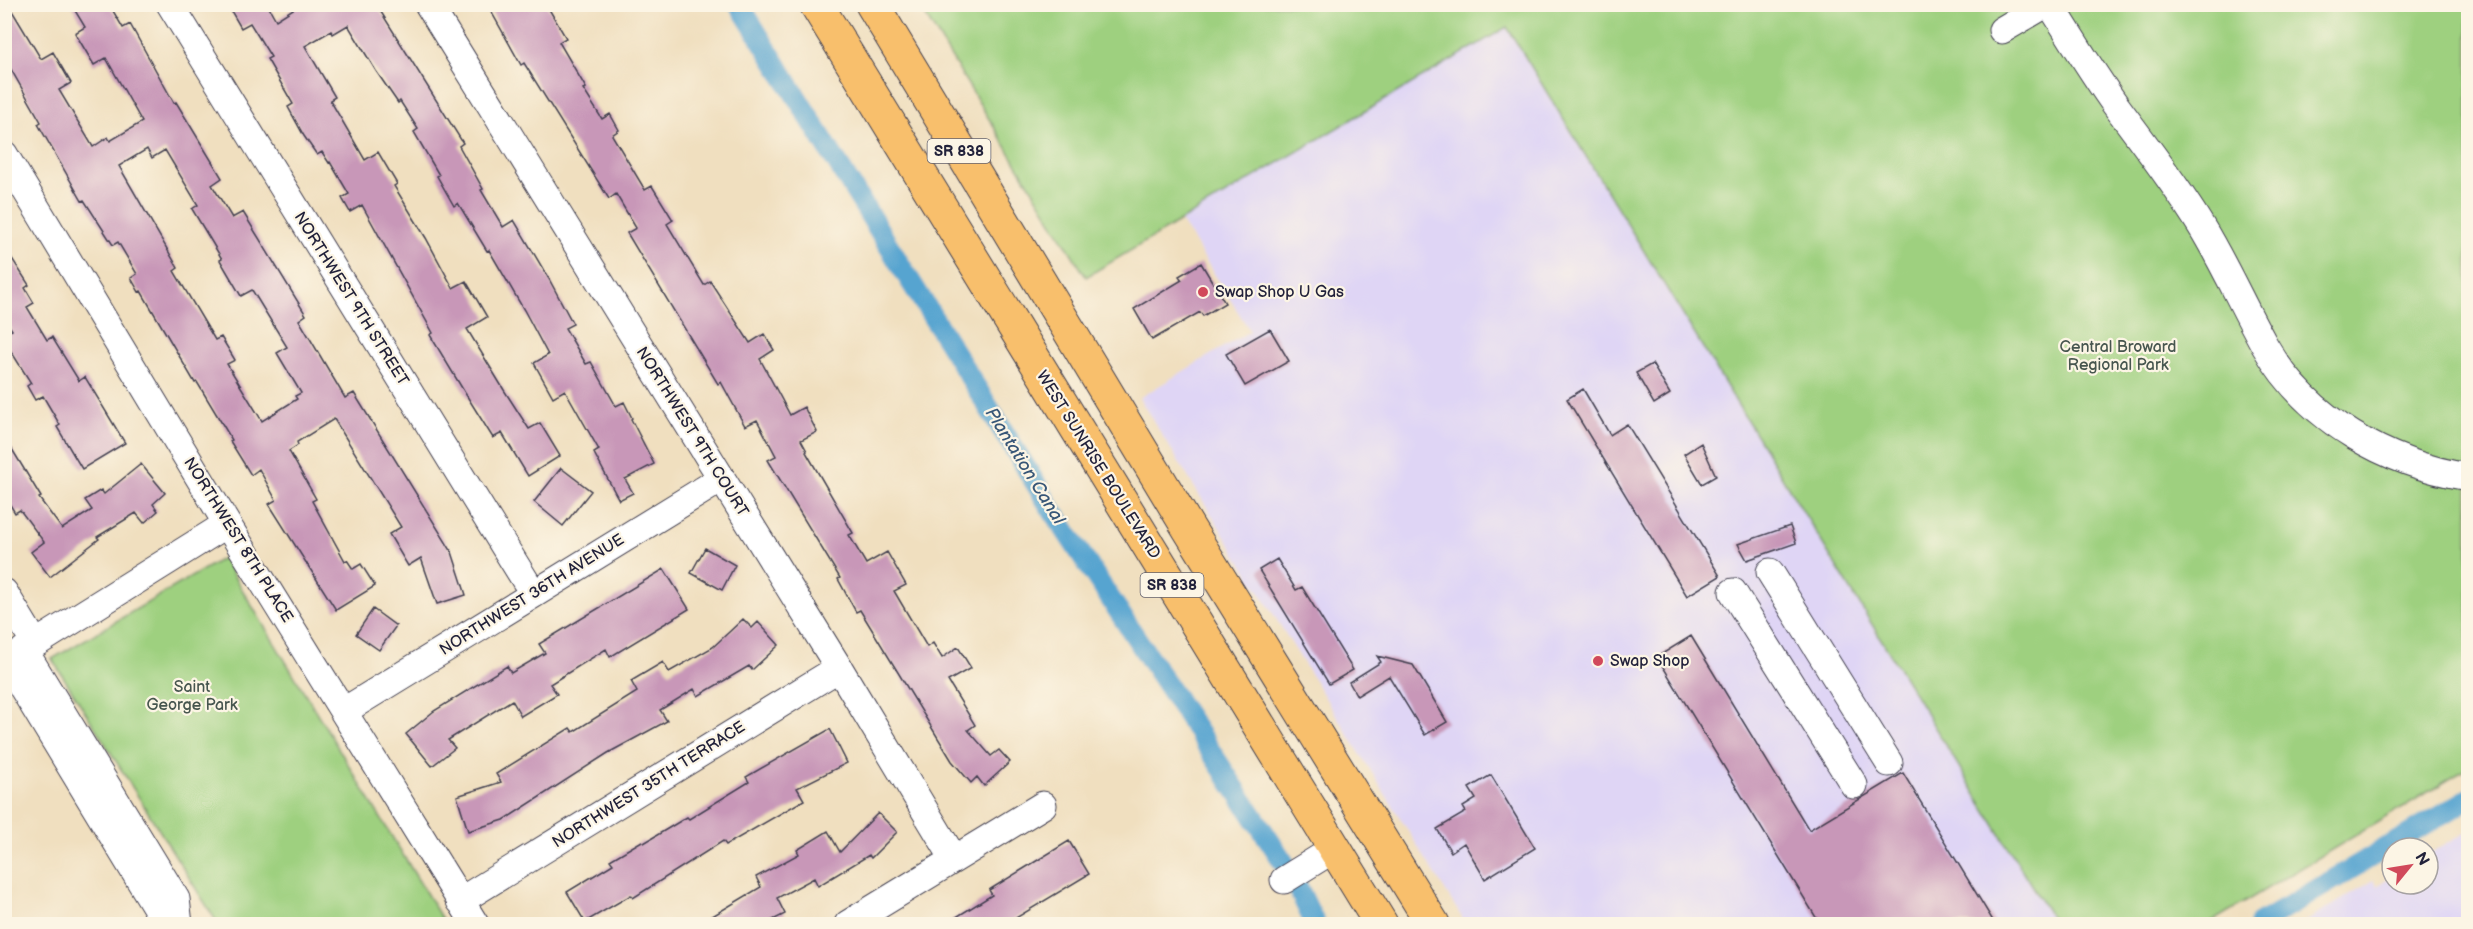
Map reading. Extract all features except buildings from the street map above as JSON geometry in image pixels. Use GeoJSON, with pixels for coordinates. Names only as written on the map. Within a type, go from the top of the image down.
{"type":"FeatureCollection","features":[{"type":"Feature","properties":{"kind":"main road","name":"WEST SUNRISE BOULEVARD"},"geometry":{"type":"LineString","coordinates":[[816,4],[1381,924]]}},
{"type":"Feature","properties":{"kind":"main road","name":"SR 838"},"geometry":{"type":"LineString","coordinates":[[879,13],[1189,529],[1433,924]]}},
{"type":"Feature","properties":{"kind":"main road"},"geometry":{"type":"LineString","coordinates":[[1158,561],[1178,569],[1185,575],[1337,808],[1347,816],[1370,820]]}},
{"type":"Feature","properties":{"kind":"street","name":"NORTHWEST 9TH STREET"},"geometry":{"type":"LineString","coordinates":[[170,4],[533,593]]}},
{"type":"Feature","properties":{"kind":"street","name":"NORTHWEST 9TH COURT"},"geometry":{"type":"LineString","coordinates":[[428,4],[839,668],[954,859]]}},
{"type":"Feature","properties":{"kind":"street"},"geometry":{"type":"LineString","coordinates":[[2002,30],[2046,4]]}},
{"type":"Feature","properties":{"kind":"street"},"geometry":{"type":"LineString","coordinates":[[2050,4],[2116,105],[2201,226],[2266,348],[2286,376],[2318,410],[2352,435],[2399,460],[2438,472],[2469,477]]}},
{"type":"Feature","properties":{"kind":"street","name":"NORTHWEST 8TH PLACE"},"geometry":{"type":"LineString","coordinates":[[4,154],[227,524],[475,924]]}},
{"type":"Feature","properties":{"kind":"street","name":"NORTHWEST 36TH AVENUE"},"geometry":{"type":"LineString","coordinates":[[344,711],[721,479]]}},
{"type":"Feature","properties":{"kind":"street"},"geometry":{"type":"LineString","coordinates":[[18,655],[227,524]]}},
{"type":"Feature","properties":{"kind":"street"},"geometry":{"type":"LineString","coordinates":[[1770,572],[1889,763]]}},
{"type":"Feature","properties":{"kind":"street"},"geometry":{"type":"LineString","coordinates":[[4,592],[18,655],[159,912],[159,924]]}},
{"type":"Feature","properties":{"kind":"street"},"geometry":{"type":"LineString","coordinates":[[1733,592],[1854,785]]}},
{"type":"Feature","properties":{"kind":"street"},"geometry":{"type":"LineString","coordinates":[[18,655],[176,899],[179,924]]}},
{"type":"Feature","properties":{"kind":"street","name":"NORTHWEST 35TH TERRACE"},"geometry":{"type":"LineString","coordinates":[[460,901],[839,668]]}},
{"type":"Feature","properties":{"kind":"street"},"geometry":{"type":"LineString","coordinates":[[848,924],[1043,805]]}},
{"type":"Feature","properties":{"kind":"street"},"geometry":{"type":"LineString","coordinates":[[1292,875],[1334,849]]}},
{"type":"Feature","properties":{"kind":"shaded area","name":"Swap Shop"},"geometry":{"type":"Polygon","coordinates":[[[1506,27],[2054,924],[1466,924],[1139,398],[1250,331],[1181,221],[1506,27]]]}},
{"type":"Feature","properties":{"kind":"shaded area"},"geometry":{"type":"Polygon","coordinates":[[[2468,831],[2468,924],[2302,924],[2374,880],[2377,886],[2380,884],[2380,896],[2440,896],[2440,848],[2468,831]]]}},
{"type":"Feature","properties":{"kind":"green space","name":"Central Broward Regional Park"},"geometry":{"type":"Polygon","coordinates":[[[919,5],[2468,5],[2468,768],[2208,924],[2055,924],[1507,27],[1086,277],[919,5]]]}},
{"type":"Feature","properties":{"kind":"green space","name":"Saint George Park"},"geometry":{"type":"Polygon","coordinates":[[[223,558],[445,924],[218,924],[52,659],[223,558]]]}},
{"type":"Feature","properties":{"kind":"waterway","name":"Plantation Canal"},"geometry":{"type":"LineString","coordinates":[[739,4],[1052,510],[1292,875],[1315,924]]}},
{"type":"Feature","properties":{"kind":"waterway"},"geometry":{"type":"LineString","coordinates":[[2259,924],[2468,799]]}},
{"type":"Feature","properties":{"kind":"place","name":"Swap Shop U Gas"},"geometry":{"type":"Point","coordinates":[1203,292]}},
{"type":"Feature","properties":{"kind":"place","name":"Swap Shop"},"geometry":{"type":"Point","coordinates":[1598,661]}}]}
